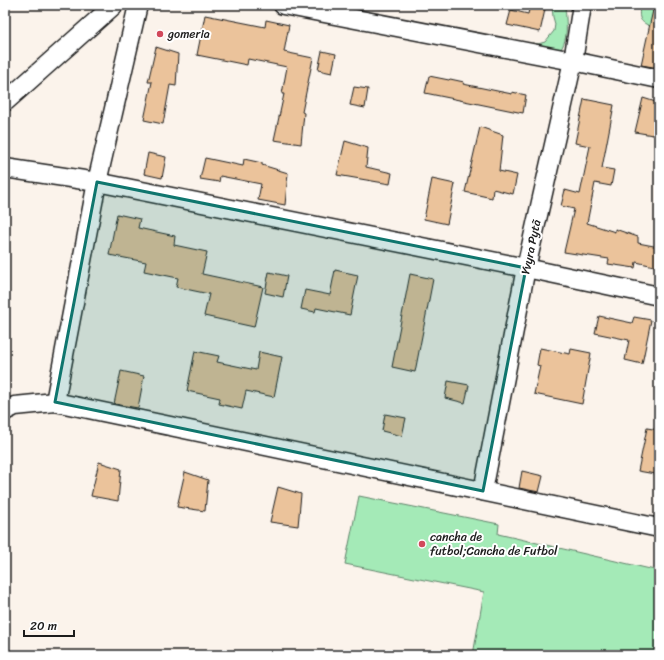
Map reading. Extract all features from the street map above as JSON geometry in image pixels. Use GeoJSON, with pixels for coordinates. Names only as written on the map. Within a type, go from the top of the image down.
{"type":"FeatureCollection","features":[{"type":"Feature","properties":{"kind":"street"},"geometry":{"type":"LineString","coordinates":[[5,102],[114,5]]}},
{"type":"Feature","properties":{"kind":"street"},"geometry":{"type":"LineString","coordinates":[[55,402],[97,182],[138,5]]}},
{"type":"Feature","properties":{"kind":"street"},"geometry":{"type":"LineString","coordinates":[[284,5],[659,79]]}},
{"type":"Feature","properties":{"kind":"street","name":"Yvyra Pytã"},"geometry":{"type":"LineString","coordinates":[[483,491],[526,268],[572,61],[582,5]]}},
{"type":"Feature","properties":{"kind":"street"},"geometry":{"type":"LineString","coordinates":[[5,168],[97,182],[659,296]]}},
{"type":"Feature","properties":{"kind":"street"},"geometry":{"type":"LineString","coordinates":[[5,411],[15,406],[55,402],[659,528]]}},
{"type":"Feature","properties":{"kind":"highlighted area"},"geometry":{"type":"Polygon","coordinates":[[[97,182],[526,268],[483,491],[55,402],[97,182]]]}},
{"type":"Feature","properties":{"kind":"green space"},"geometry":{"type":"Polygon","coordinates":[[[552,5],[565,5],[566,37],[557,54],[531,47],[532,43],[538,44],[545,42],[554,31],[555,24],[552,5]]]}},
{"type":"Feature","properties":{"kind":"green space"},"geometry":{"type":"Polygon","coordinates":[[[640,5],[659,5],[659,23],[650,26],[643,22],[640,18],[640,5]]]}},
{"type":"Feature","properties":{"kind":"green space"},"geometry":{"type":"Polygon","coordinates":[[[359,496],[499,524],[498,534],[659,571],[659,655],[473,655],[484,592],[345,564],[359,496]]]}},
{"type":"Feature","properties":{"kind":"building"},"geometry":{"type":"Polygon","coordinates":[[[530,5],[546,5],[540,32],[507,25],[511,10],[528,14],[530,5]]]}},
{"type":"Feature","properties":{"kind":"building"},"geometry":{"type":"Polygon","coordinates":[[[653,10],[659,10],[659,68],[641,65],[653,10]]]}},
{"type":"Feature","properties":{"kind":"building"},"geometry":{"type":"Polygon","coordinates":[[[205,15],[265,27],[266,20],[289,25],[284,52],[313,58],[302,112],[304,113],[301,144],[274,140],[284,94],[282,94],[287,67],[248,59],[247,65],[197,55],[205,15]]]}},
{"type":"Feature","properties":{"kind":"building"},"geometry":{"type":"Polygon","coordinates":[[[156,47],[178,54],[176,86],[170,85],[163,124],[144,120],[152,82],[148,82],[156,47]]]}},
{"type":"Feature","properties":{"kind":"building"},"geometry":{"type":"Polygon","coordinates":[[[322,51],[336,54],[332,73],[318,70],[322,51]]]}},
{"type":"Feature","properties":{"kind":"building"},"geometry":{"type":"Polygon","coordinates":[[[429,76],[464,82],[463,84],[512,94],[512,92],[526,95],[523,113],[425,93],[429,76]]]}},
{"type":"Feature","properties":{"kind":"building"},"geometry":{"type":"Polygon","coordinates":[[[354,87],[368,89],[365,108],[350,105],[354,87]]]}},
{"type":"Feature","properties":{"kind":"building"},"geometry":{"type":"Polygon","coordinates":[[[643,98],[659,103],[659,136],[635,132],[643,98]]]}},
{"type":"Feature","properties":{"kind":"building"},"geometry":{"type":"Polygon","coordinates":[[[584,99],[614,105],[602,168],[614,170],[611,186],[595,183],[587,223],[615,232],[615,229],[638,237],[638,243],[659,247],[659,267],[636,262],[635,268],[608,264],[609,259],[564,252],[574,209],[561,206],[565,190],[580,194],[590,146],[575,143],[584,99]]]}},
{"type":"Feature","properties":{"kind":"building"},"geometry":{"type":"Polygon","coordinates":[[[480,127],[503,135],[499,171],[517,175],[513,194],[493,189],[492,198],[465,192],[480,127]]]}},
{"type":"Feature","properties":{"kind":"building"},"geometry":{"type":"Polygon","coordinates":[[[345,141],[368,148],[366,167],[392,173],[390,184],[337,175],[345,141]]]}},
{"type":"Feature","properties":{"kind":"building"},"geometry":{"type":"Polygon","coordinates":[[[148,153],[166,157],[162,178],[144,174],[148,153]]]}},
{"type":"Feature","properties":{"kind":"building"},"geometry":{"type":"Polygon","coordinates":[[[205,158],[243,166],[244,159],[262,163],[262,165],[288,173],[285,205],[258,200],[261,184],[220,176],[219,182],[200,179],[205,158]]]}},
{"type":"Feature","properties":{"kind":"building"},"geometry":{"type":"Polygon","coordinates":[[[432,179],[455,184],[447,224],[424,219],[432,179]]]}},
{"type":"Feature","properties":{"kind":"building"},"geometry":{"type":"Polygon","coordinates":[[[117,214],[140,219],[138,228],[175,236],[174,245],[207,252],[202,274],[263,287],[254,327],[204,316],[209,294],[176,287],[178,278],[144,271],[146,262],[109,255],[117,214]]]}},
{"type":"Feature","properties":{"kind":"building"},"geometry":{"type":"Polygon","coordinates":[[[335,270],[358,275],[350,315],[316,308],[315,312],[301,309],[305,290],[330,295],[335,270]]]}},
{"type":"Feature","properties":{"kind":"building"},"geometry":{"type":"Polygon","coordinates":[[[269,272],[287,276],[283,297],[265,293],[269,272]]]}},
{"type":"Feature","properties":{"kind":"building"},"geometry":{"type":"Polygon","coordinates":[[[410,274],[433,279],[415,372],[392,367],[410,274]]]}},
{"type":"Feature","properties":{"kind":"building"},"geometry":{"type":"Polygon","coordinates":[[[599,316],[632,323],[634,317],[651,320],[642,364],[625,360],[629,340],[595,333],[599,316]]]}},
{"type":"Feature","properties":{"kind":"building"},"geometry":{"type":"Polygon","coordinates":[[[540,348],[570,354],[571,349],[591,353],[582,404],[534,394],[540,366],[537,365],[540,348]]]}},
{"type":"Feature","properties":{"kind":"building"},"geometry":{"type":"Polygon","coordinates":[[[195,351],[219,356],[217,362],[256,370],[259,352],[282,357],[274,397],[246,391],[242,409],[219,404],[220,398],[187,391],[195,351]]]}},
{"type":"Feature","properties":{"kind":"building"},"geometry":{"type":"Polygon","coordinates":[[[121,371],[144,376],[138,408],[114,404],[121,371]]]}},
{"type":"Feature","properties":{"kind":"building"},"geometry":{"type":"Polygon","coordinates":[[[448,381],[469,385],[465,403],[445,398],[448,381]]]}},
{"type":"Feature","properties":{"kind":"building"},"geometry":{"type":"Polygon","coordinates":[[[385,414],[406,418],[402,436],[382,431],[385,414]]]}},
{"type":"Feature","properties":{"kind":"building"},"geometry":{"type":"Polygon","coordinates":[[[647,428],[659,430],[659,455],[655,474],[638,471],[647,428]]]}},
{"type":"Feature","properties":{"kind":"building"},"geometry":{"type":"Polygon","coordinates":[[[99,462],[121,469],[118,501],[91,496],[99,462]]]}},
{"type":"Feature","properties":{"kind":"building"},"geometry":{"type":"Polygon","coordinates":[[[522,471],[543,476],[539,492],[519,488],[522,471]]]}},
{"type":"Feature","properties":{"kind":"building"},"geometry":{"type":"Polygon","coordinates":[[[185,472],[208,480],[205,511],[177,507],[185,472]]]}},
{"type":"Feature","properties":{"kind":"building"},"geometry":{"type":"Polygon","coordinates":[[[278,487],[301,494],[298,526],[270,522],[278,487]]]}},
{"type":"Feature","properties":{"kind":"place","name":"gomeria"},"geometry":{"type":"Point","coordinates":[160,34]}},
{"type":"Feature","properties":{"kind":"place","name":"cancha de futbol;Cancha de Futbol"},"geometry":{"type":"Point","coordinates":[422,544]}}]}
